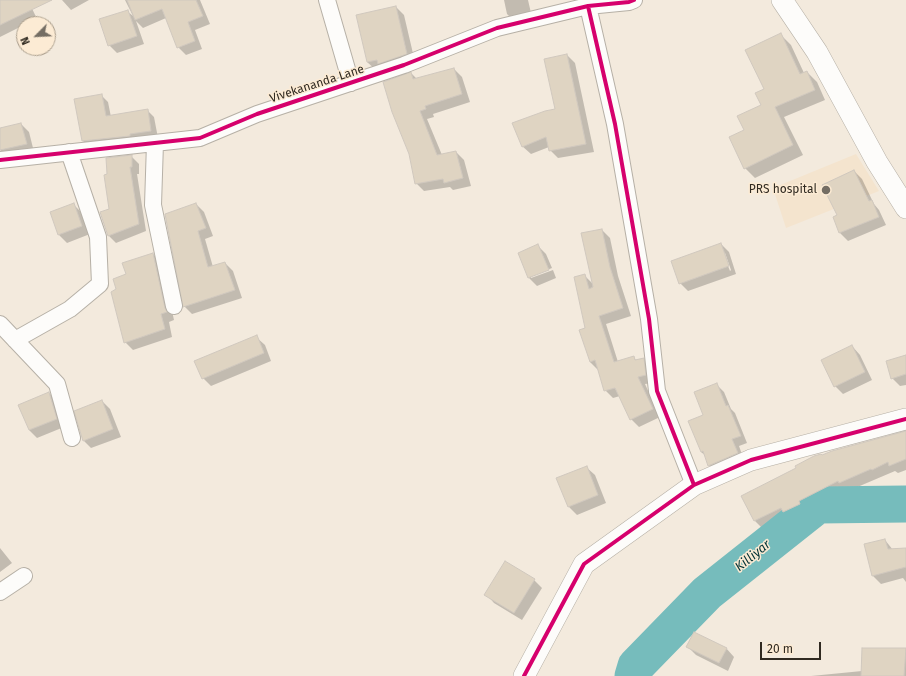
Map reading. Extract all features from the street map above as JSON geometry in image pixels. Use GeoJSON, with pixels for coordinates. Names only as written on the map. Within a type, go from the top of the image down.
{"type":"FeatureCollection","features":[{"type":"Feature","properties":{"kind":"street"},"geometry":{"type":"LineString","coordinates":[[327,0],[351,83]]}},
{"type":"Feature","properties":{"kind":"street","name":"Vivekananda Lane"},"geometry":{"type":"LineString","coordinates":[[0,160],[200,138],[257,114],[404,66],[498,28],[588,6],[629,2],[634,0]]}},
{"type":"Feature","properties":{"kind":"street"},"geometry":{"type":"LineString","coordinates":[[782,0],[817,52],[877,162],[906,208]]}},
{"type":"Feature","properties":{"kind":"street"},"geometry":{"type":"LineString","coordinates":[[588,6],[615,124],[649,319],[657,391],[694,485]]}},
{"type":"Feature","properties":{"kind":"street"},"geometry":{"type":"LineString","coordinates":[[155,143],[153,205],[174,306]]}},
{"type":"Feature","properties":{"kind":"street"},"geometry":{"type":"LineString","coordinates":[[15,340],[70,309],[100,284],[98,237],[69,152]]}},
{"type":"Feature","properties":{"kind":"street"},"geometry":{"type":"LineString","coordinates":[[0,324],[57,384],[72,438]]}},
{"type":"Feature","properties":{"kind":"street"},"geometry":{"type":"LineString","coordinates":[[524,676],[584,564],[694,485],[751,460],[906,419]]}},
{"type":"Feature","properties":{"kind":"street"},"geometry":{"type":"LineString","coordinates":[[0,592],[24,576]]}},
{"type":"Feature","properties":{"kind":"shaded area","name":"PRS hospital"},"geometry":{"type":"Polygon","coordinates":[[[856,154],[879,191],[786,228],[773,188],[856,154]]]}},
{"type":"Feature","properties":{"kind":"building"},"geometry":{"type":"Polygon","coordinates":[[[0,0],[52,0],[16,16],[0,25],[0,0]]]}},
{"type":"Feature","properties":{"kind":"building"},"geometry":{"type":"Polygon","coordinates":[[[127,0],[196,0],[203,16],[188,22],[195,41],[177,48],[162,9],[135,20],[127,0]]]}},
{"type":"Feature","properties":{"kind":"building"},"geometry":{"type":"Polygon","coordinates":[[[396,6],[407,54],[378,64],[377,60],[367,62],[356,15],[396,6]]]}},
{"type":"Feature","properties":{"kind":"building"},"geometry":{"type":"Polygon","coordinates":[[[128,10],[137,36],[108,46],[99,19],[128,10]]]}},
{"type":"Feature","properties":{"kind":"building"},"geometry":{"type":"Polygon","coordinates":[[[781,33],[800,74],[807,71],[815,90],[775,107],[793,145],[744,169],[729,137],[744,130],[737,116],[761,105],[755,93],[764,89],[745,50],[781,33]]]}},
{"type":"Feature","properties":{"kind":"building"},"geometry":{"type":"Polygon","coordinates":[[[567,54],[586,144],[549,151],[546,137],[522,147],[512,123],[555,109],[544,59],[567,54]]]}},
{"type":"Feature","properties":{"kind":"building"},"geometry":{"type":"Polygon","coordinates":[[[454,68],[462,94],[425,106],[426,109],[420,111],[437,155],[456,151],[463,178],[444,183],[443,179],[415,184],[409,154],[392,112],[383,82],[411,72],[413,79],[454,68]]]}},
{"type":"Feature","properties":{"kind":"building"},"geometry":{"type":"Polygon","coordinates":[[[102,94],[106,116],[148,109],[151,131],[130,134],[130,136],[82,141],[74,99],[102,94]]]}},
{"type":"Feature","properties":{"kind":"building"},"geometry":{"type":"Polygon","coordinates":[[[21,123],[27,144],[0,150],[0,128],[21,123]]]}},
{"type":"Feature","properties":{"kind":"building"},"geometry":{"type":"Polygon","coordinates":[[[132,155],[132,167],[130,167],[139,224],[108,236],[100,212],[109,209],[104,175],[107,174],[106,158],[132,155]]]}},
{"type":"Feature","properties":{"kind":"building"},"geometry":{"type":"Polygon","coordinates":[[[854,170],[869,201],[872,200],[879,217],[839,233],[833,217],[837,215],[822,185],[854,170]]]}},
{"type":"Feature","properties":{"kind":"building"},"geometry":{"type":"Polygon","coordinates":[[[74,203],[82,226],[58,235],[50,212],[74,203]]]}},
{"type":"Feature","properties":{"kind":"building"},"geometry":{"type":"Polygon","coordinates":[[[196,203],[206,228],[198,231],[208,267],[225,262],[235,290],[183,307],[165,214],[196,203]]]}},
{"type":"Feature","properties":{"kind":"building"},"geometry":{"type":"Polygon","coordinates":[[[602,229],[610,267],[623,308],[599,316],[614,362],[634,356],[635,360],[644,358],[646,375],[638,377],[653,409],[630,420],[615,388],[604,391],[595,360],[590,362],[579,330],[585,328],[574,277],[585,274],[589,289],[593,287],[581,233],[602,229]]]}},
{"type":"Feature","properties":{"kind":"building"},"geometry":{"type":"Polygon","coordinates":[[[721,243],[729,266],[679,284],[671,261],[721,243]]]}},
{"type":"Feature","properties":{"kind":"building"},"geometry":{"type":"Polygon","coordinates":[[[538,244],[549,270],[528,278],[518,253],[538,244]]]}},
{"type":"Feature","properties":{"kind":"building"},"geometry":{"type":"Polygon","coordinates":[[[153,253],[167,312],[161,314],[165,329],[124,343],[111,292],[116,289],[113,279],[126,274],[122,263],[153,253]]]}},
{"type":"Feature","properties":{"kind":"building"},"geometry":{"type":"Polygon","coordinates":[[[257,335],[264,353],[202,379],[194,361],[257,335]]]}},
{"type":"Feature","properties":{"kind":"building"},"geometry":{"type":"Polygon","coordinates":[[[852,345],[865,372],[834,387],[821,360],[852,345]]]}},
{"type":"Feature","properties":{"kind":"building"},"geometry":{"type":"Polygon","coordinates":[[[906,355],[906,374],[891,379],[886,361],[906,355]]]}},
{"type":"Feature","properties":{"kind":"building"},"geometry":{"type":"Polygon","coordinates":[[[717,383],[726,406],[728,405],[741,436],[732,439],[738,453],[708,466],[703,451],[701,452],[688,421],[703,415],[694,392],[717,383]]]}},
{"type":"Feature","properties":{"kind":"building"},"geometry":{"type":"Polygon","coordinates":[[[49,392],[57,419],[29,430],[18,405],[49,392]]]}},
{"type":"Feature","properties":{"kind":"building"},"geometry":{"type":"Polygon","coordinates":[[[102,400],[113,429],[83,441],[74,411],[102,400]]]}},
{"type":"Feature","properties":{"kind":"building"},"geometry":{"type":"Polygon","coordinates":[[[906,431],[906,459],[889,466],[888,462],[839,483],[838,481],[799,501],[800,504],[783,512],[781,508],[754,521],[741,496],[796,468],[795,466],[814,456],[906,431]]]}},
{"type":"Feature","properties":{"kind":"building"},"geometry":{"type":"Polygon","coordinates":[[[587,466],[598,495],[568,507],[556,478],[587,466]]]}},
{"type":"Feature","properties":{"kind":"building"},"geometry":{"type":"Polygon","coordinates":[[[885,539],[888,549],[906,548],[906,567],[872,576],[864,544],[885,539]]]}},
{"type":"Feature","properties":{"kind":"building"},"geometry":{"type":"Polygon","coordinates":[[[505,561],[535,579],[514,613],[484,595],[505,561]]]}},
{"type":"Feature","properties":{"kind":"building"},"geometry":{"type":"Polygon","coordinates":[[[694,632],[727,648],[719,663],[686,647],[694,632]]]}},
{"type":"Feature","properties":{"kind":"building"},"geometry":{"type":"Polygon","coordinates":[[[862,648],[906,648],[904,676],[861,676],[862,648]]]}},
{"type":"Feature","properties":{"kind":"waterway","name":"Killiyar"},"geometry":{"type":"LineString","coordinates":[[633,676],[636,666],[707,593],[818,505],[906,504]]}},
{"type":"Feature","properties":{"kind":"cycle path"},"geometry":{"type":"LineString","coordinates":[[0,160],[200,138],[257,114],[404,65],[497,28],[588,6],[629,2],[634,0]]}},
{"type":"Feature","properties":{"kind":"cycle path"},"geometry":{"type":"LineString","coordinates":[[588,6],[615,124],[649,319],[657,391],[694,485]]}},
{"type":"Feature","properties":{"kind":"cycle path"},"geometry":{"type":"LineString","coordinates":[[524,676],[584,564],[694,485],[751,460],[906,419]]}},
{"type":"Feature","properties":{"kind":"place","name":"PRS hospital"},"geometry":{"type":"Point","coordinates":[826,190]}}]}
